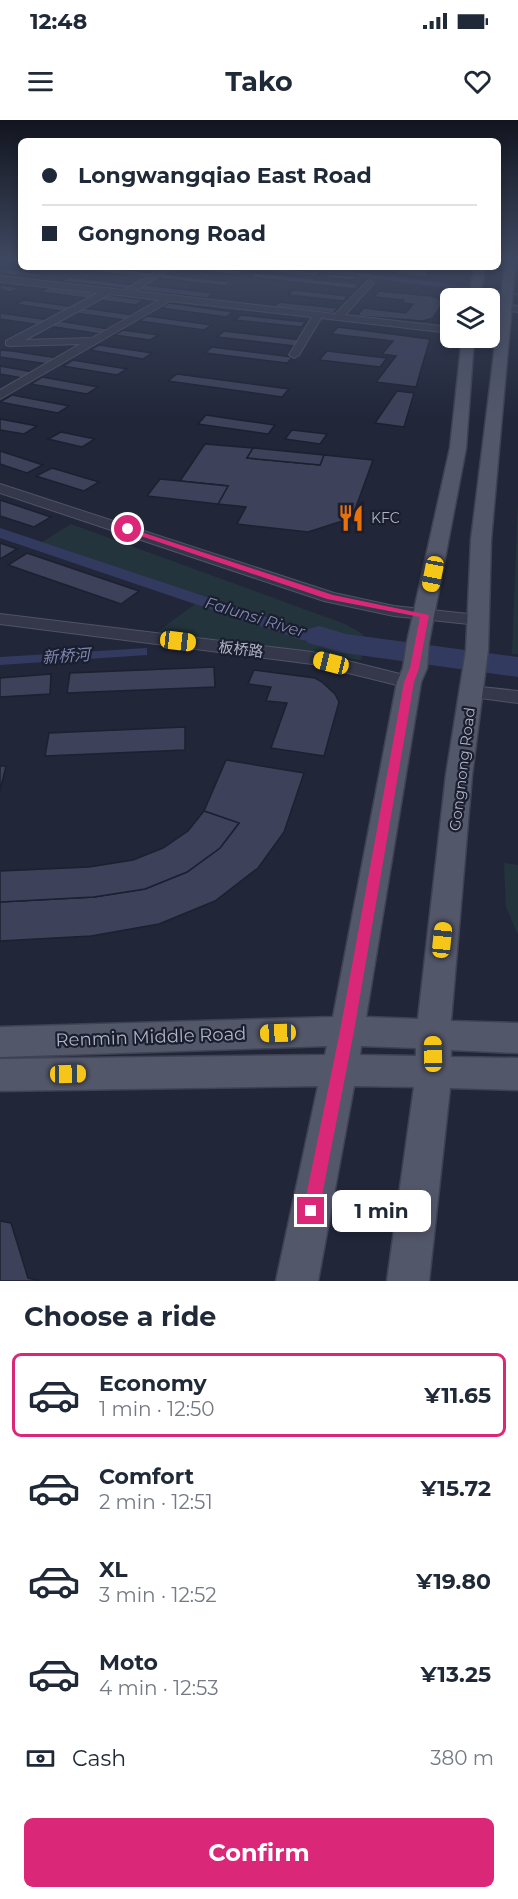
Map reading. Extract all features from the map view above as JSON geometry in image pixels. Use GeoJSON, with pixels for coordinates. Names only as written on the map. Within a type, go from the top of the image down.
{"type":"FeatureCollection","features":[{"type":"Feature","properties":{"kind":"main road","name":"Gongnong Road"},"geometry":{"type":"LineString","coordinates":[[408,1281],[434,1073],[433,1034],[459,775],[477,650],[481,540],[512,311]]}},
{"type":"Feature","properties":{"kind":"main road"},"geometry":{"type":"LineString","coordinates":[[297,1281],[347,1031],[414,664],[458,448],[467,348]]}},
{"type":"Feature","properties":{"kind":"main road","name":"Renmin Middle Road"},"geometry":{"type":"LineString","coordinates":[[0,1042],[347,1031],[518,1038]]}},
{"type":"Feature","properties":{"kind":"main road"},"geometry":{"type":"LineString","coordinates":[[0,1075],[338,1070],[518,1074]]}},
{"type":"Feature","properties":{"kind":"street"},"geometry":{"type":"LineString","coordinates":[[5,343],[69,311]]}},
{"type":"Feature","properties":{"kind":"street"},"geometry":{"type":"LineString","coordinates":[[0,395],[146,311]]}},
{"type":"Feature","properties":{"kind":"street"},"geometry":{"type":"LineString","coordinates":[[282,311],[440,329]]}},
{"type":"Feature","properties":{"kind":"street"},"geometry":{"type":"LineString","coordinates":[[338,317],[343,311]]}},
{"type":"Feature","properties":{"kind":"street"},"geometry":{"type":"LineString","coordinates":[[294,355],[318,315]]}},
{"type":"Feature","properties":{"kind":"street"},"geometry":{"type":"LineString","coordinates":[[5,343],[94,341]]}},
{"type":"Feature","properties":{"kind":"street"},"geometry":{"type":"LineString","coordinates":[[0,488],[330,597],[394,611],[478,620]]}},
{"type":"Feature","properties":{"kind":"street","name":"板桥路"},"geometry":{"type":"LineString","coordinates":[[0,619],[312,658],[414,664]]}},
{"type":"Feature","properties":{"kind":"street"},"geometry":{"type":"LineString","coordinates":[[473,686],[518,697]]}},
{"type":"Feature","properties":{"kind":"shaded area"},"geometry":{"type":"Polygon","coordinates":[[[518,498],[518,654],[512,654],[518,498]]]}},
{"type":"Feature","properties":{"kind":"shaded area"},"geometry":{"type":"Polygon","coordinates":[[[71,524],[345,624],[363,634],[365,643],[303,629],[42,542],[71,524]]]}},
{"type":"Feature","properties":{"kind":"shaded area"},"geometry":{"type":"Polygon","coordinates":[[[195,604],[298,639],[362,654],[361,660],[156,633],[195,604]]]}},
{"type":"Feature","properties":{"kind":"shaded area"},"geometry":{"type":"Polygon","coordinates":[[[504,863],[518,865],[518,935],[506,907],[504,863]]]}},
{"type":"Feature","properties":{"kind":"water"},"geometry":{"type":"Polygon","coordinates":[[[0,528],[303,629],[365,643],[362,654],[298,639],[0,538],[0,528]]]}},
{"type":"Feature","properties":{"kind":"water","name":"新桥河"},"geometry":{"type":"Polygon","coordinates":[[[147,648],[147,655],[0,665],[0,657],[147,648]]]}},
{"type":"Feature","properties":{"kind":"building"},"geometry":{"type":"Polygon","coordinates":[[[106,311],[133,315],[125,320],[75,313],[106,311]]]}},
{"type":"Feature","properties":{"kind":"building"},"geometry":{"type":"Polygon","coordinates":[[[184,311],[233,312],[226,317],[184,311]]]}},
{"type":"Feature","properties":{"kind":"building"},"geometry":{"type":"Polygon","coordinates":[[[361,311],[406,313],[438,311],[433,318],[423,321],[357,316],[361,311]]]}},
{"type":"Feature","properties":{"kind":"building"},"geometry":{"type":"Polygon","coordinates":[[[0,313],[50,320],[40,325],[0,319],[0,313]]]}},
{"type":"Feature","properties":{"kind":"building"},"geometry":{"type":"Polygon","coordinates":[[[241,315],[306,322],[301,327],[235,320],[241,315]]]}},
{"type":"Feature","properties":{"kind":"building"},"geometry":{"type":"Polygon","coordinates":[[[147,316],[212,325],[204,330],[139,321],[147,316]]]}},
{"type":"Feature","properties":{"kind":"building"},"geometry":{"type":"Polygon","coordinates":[[[59,321],[109,329],[100,334],[49,326],[59,321]]]}},
{"type":"Feature","properties":{"kind":"building"},"geometry":{"type":"Polygon","coordinates":[[[338,327],[430,339],[416,387],[376,382],[396,356],[382,354],[393,341],[331,334],[338,327]]]}},
{"type":"Feature","properties":{"kind":"building"},"geometry":{"type":"Polygon","coordinates":[[[123,330],[159,335],[150,340],[114,335],[123,330]]]}},
{"type":"Feature","properties":{"kind":"building"},"geometry":{"type":"Polygon","coordinates":[[[224,331],[301,340],[295,346],[217,337],[224,331]]]}},
{"type":"Feature","properties":{"kind":"building"},"geometry":{"type":"Polygon","coordinates":[[[99,345],[152,353],[143,359],[90,350],[99,345]]]}},
{"type":"Feature","properties":{"kind":"building"},"geometry":{"type":"Polygon","coordinates":[[[212,347],[293,357],[287,363],[205,353],[212,347]]]}},
{"type":"Feature","properties":{"kind":"building"},"geometry":{"type":"Polygon","coordinates":[[[0,350],[58,358],[48,364],[0,357],[0,350]]]}},
{"type":"Feature","properties":{"kind":"building"},"geometry":{"type":"Polygon","coordinates":[[[327,351],[387,358],[380,367],[319,360],[327,351]]]}},
{"type":"Feature","properties":{"kind":"building"},"geometry":{"type":"Polygon","coordinates":[[[73,360],[127,369],[117,375],[63,366],[73,360]]]}},
{"type":"Feature","properties":{"kind":"building"},"geometry":{"type":"Polygon","coordinates":[[[0,366],[33,372],[22,378],[0,374],[0,366]]]}},
{"type":"Feature","properties":{"kind":"building"},"geometry":{"type":"Polygon","coordinates":[[[177,374],[289,389],[282,397],[168,381],[177,374]]]}},
{"type":"Feature","properties":{"kind":"building"},"geometry":{"type":"Polygon","coordinates":[[[42,377],[98,387],[87,394],[31,384],[42,377]]]}},
{"type":"Feature","properties":{"kind":"building"},"geometry":{"type":"Polygon","coordinates":[[[397,391],[414,393],[404,427],[375,423],[397,391]]]}},
{"type":"Feature","properties":{"kind":"building"},"geometry":{"type":"Polygon","coordinates":[[[12,395],[69,406],[58,413],[0,402],[12,395]]]}},
{"type":"Feature","properties":{"kind":"building"},"geometry":{"type":"Polygon","coordinates":[[[206,415],[275,425],[268,434],[198,424],[206,415]]]}},
{"type":"Feature","properties":{"kind":"building"},"geometry":{"type":"Polygon","coordinates":[[[0,419],[37,426],[24,434],[0,430],[0,419]]]}},
{"type":"Feature","properties":{"kind":"building"},"geometry":{"type":"Polygon","coordinates":[[[292,430],[327,434],[320,444],[285,439],[292,430]]]}},
{"type":"Feature","properties":{"kind":"building"},"geometry":{"type":"Polygon","coordinates":[[[61,432],[95,439],[82,447],[48,439],[61,432]]]}},
{"type":"Feature","properties":{"kind":"building"},"geometry":{"type":"Polygon","coordinates":[[[205,444],[253,448],[247,458],[320,465],[324,455],[373,460],[352,518],[308,532],[237,524],[246,507],[218,504],[228,486],[180,481],[205,444]]]}},
{"type":"Feature","properties":{"kind":"building"},"geometry":{"type":"Polygon","coordinates":[[[253,448],[324,455],[320,465],[247,458],[253,448]]]}},
{"type":"Feature","properties":{"kind":"building"},"geometry":{"type":"Polygon","coordinates":[[[0,451],[43,465],[27,473],[0,464],[0,451]]]}},
{"type":"Feature","properties":{"kind":"building"},"geometry":{"type":"Polygon","coordinates":[[[52,468],[99,482],[84,491],[36,476],[52,468]]]}},
{"type":"Feature","properties":{"kind":"building"},"geometry":{"type":"Polygon","coordinates":[[[160,479],[228,486],[218,504],[147,496],[160,479]]]}},
{"type":"Feature","properties":{"kind":"building"},"geometry":{"type":"Polygon","coordinates":[[[0,500],[51,517],[34,527],[0,516],[0,500]]]}},
{"type":"Feature","properties":{"kind":"building"},"geometry":{"type":"Polygon","coordinates":[[[0,543],[17,549],[0,559],[0,543]]]}},
{"type":"Feature","properties":{"kind":"building"},"geometry":{"type":"Polygon","coordinates":[[[27,553],[139,591],[121,604],[8,565],[27,553]]]}},
{"type":"Feature","properties":{"kind":"building"},"geometry":{"type":"Polygon","coordinates":[[[214,667],[215,687],[67,693],[70,673],[214,667]]]}},
{"type":"Feature","properties":{"kind":"building"},"geometry":{"type":"Polygon","coordinates":[[[254,670],[315,678],[335,694],[339,702],[324,756],[271,748],[287,703],[266,701],[271,687],[248,684],[254,670]]]}},
{"type":"Feature","properties":{"kind":"building"},"geometry":{"type":"Polygon","coordinates":[[[51,674],[50,694],[0,697],[0,678],[51,674]]]}},
{"type":"Feature","properties":{"kind":"building"},"geometry":{"type":"Polygon","coordinates":[[[185,727],[185,750],[45,756],[49,733],[185,727]]]}},
{"type":"Feature","properties":{"kind":"building"},"geometry":{"type":"Polygon","coordinates":[[[226,760],[304,773],[284,832],[258,868],[215,901],[159,924],[91,936],[0,941],[0,902],[94,897],[145,889],[187,872],[220,848],[239,823],[204,811],[226,760]]]}},
{"type":"Feature","properties":{"kind":"building"},"geometry":{"type":"Polygon","coordinates":[[[0,766],[6,766],[0,791],[0,766]]]}},
{"type":"Feature","properties":{"kind":"building"},"geometry":{"type":"Polygon","coordinates":[[[204,811],[239,823],[220,848],[187,872],[145,889],[94,897],[0,902],[0,871],[89,867],[133,860],[163,848],[188,831],[204,811]]]}},
{"type":"Feature","properties":{"kind":"building"},"geometry":{"type":"Polygon","coordinates":[[[0,1221],[11,1223],[28,1278],[41,1281],[0,1281],[0,1221]]]}},
{"type":"Feature","properties":{"kind":"waterway","name":"Falunsi River"},"geometry":{"type":"LineString","coordinates":[[319,636],[344,643],[518,667]]}},
{"type":"Feature","properties":{"kind":"place","name":"KFC"},"geometry":{"type":"Point","coordinates":[351,518]}},
{"type":"Feature","properties":{"kind":"route"},"geometry":{"type":"LineString","coordinates":[[128,529],[330,597],[424,615],[415,668],[409,682],[347,1031],[311,1211]]}}]}
